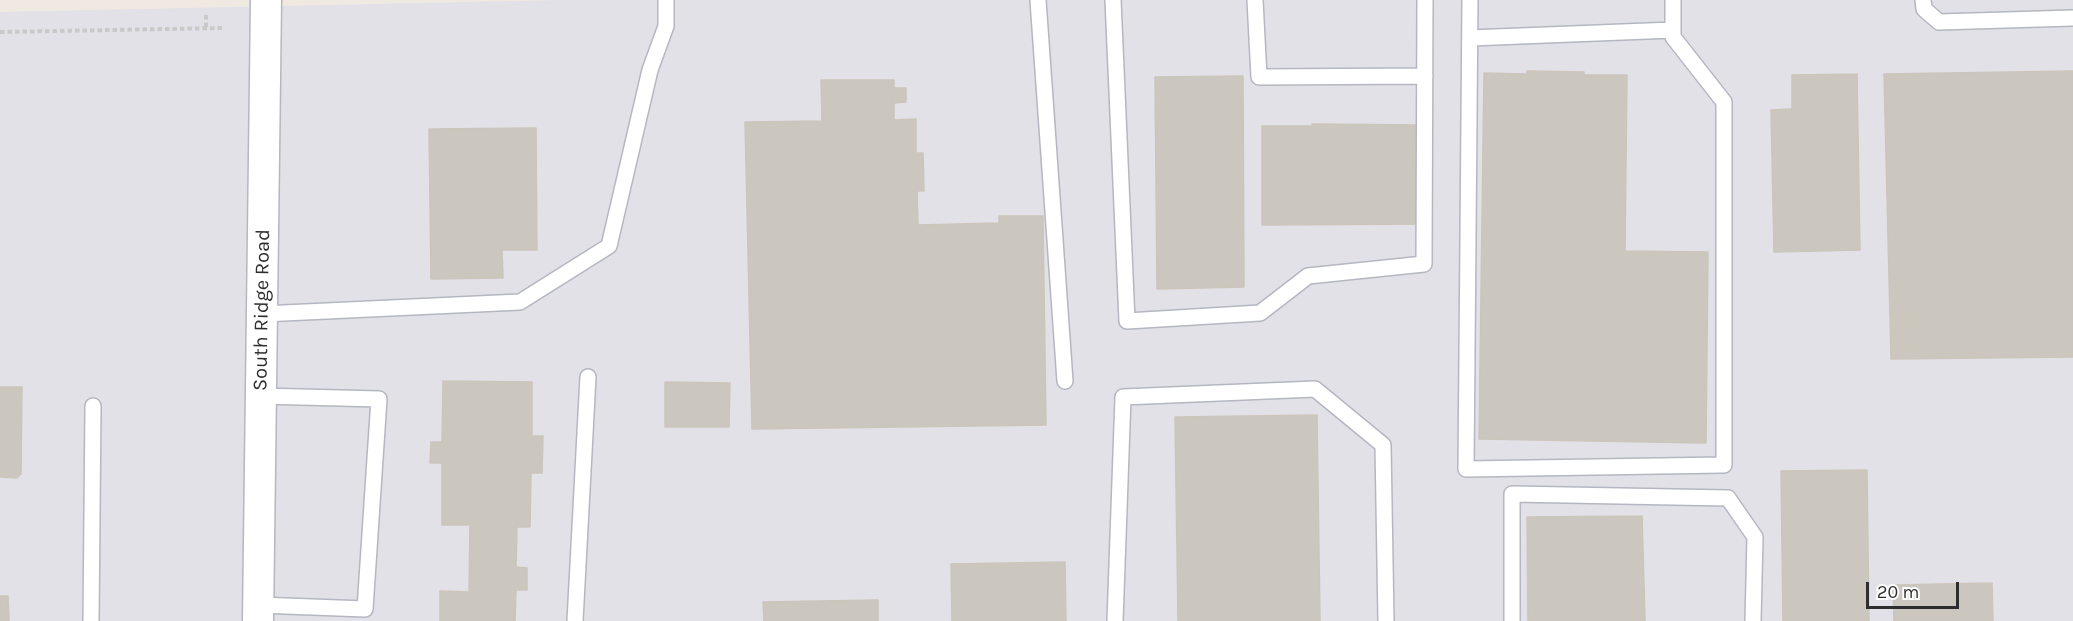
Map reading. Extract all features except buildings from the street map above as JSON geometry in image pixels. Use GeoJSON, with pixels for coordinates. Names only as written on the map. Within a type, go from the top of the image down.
{"type":"FeatureCollection","features":[{"type":"Feature","properties":{"kind":"street","name":"South Ridge Road"},"geometry":{"type":"LineString","coordinates":[[259,613],[266,0]]}},
{"type":"Feature","properties":{"kind":"lane"},"geometry":{"type":"LineString","coordinates":[[262,314],[520,302],[609,246],[650,70],[666,26],[666,0]]}},
{"type":"Feature","properties":{"kind":"lane"},"geometry":{"type":"LineString","coordinates":[[1038,0],[1065,381]]}},
{"type":"Feature","properties":{"kind":"lane"},"geometry":{"type":"LineString","coordinates":[[1113,0],[1127,321],[1260,313],[1308,276],[1424,264],[1425,0]]}},
{"type":"Feature","properties":{"kind":"lane"},"geometry":{"type":"LineString","coordinates":[[1255,0],[1259,77],[1425,76]]}},
{"type":"Feature","properties":{"kind":"lane"},"geometry":{"type":"LineString","coordinates":[[1470,0],[1466,469],[1724,465],[1724,102],[1673,37],[1673,0]]}},
{"type":"Feature","properties":{"kind":"lane"},"geometry":{"type":"LineString","coordinates":[[1923,0],[1924,9],[1939,22],[2073,18]]}},
{"type":"Feature","properties":{"kind":"lane"},"geometry":{"type":"LineString","coordinates":[[1470,38],[1673,30]]}},
{"type":"Feature","properties":{"kind":"lane"},"geometry":{"type":"LineString","coordinates":[[575,621],[588,376]]}},
{"type":"Feature","properties":{"kind":"lane"},"geometry":{"type":"LineString","coordinates":[[1115,621],[1123,397],[1315,389],[1383,445],[1386,621]]}},
{"type":"Feature","properties":{"kind":"lane"},"geometry":{"type":"LineString","coordinates":[[259,613],[365,609],[379,399],[261,396]]}},
{"type":"Feature","properties":{"kind":"lane"},"geometry":{"type":"LineString","coordinates":[[91,621],[93,406]]}},
{"type":"Feature","properties":{"kind":"lane"},"geometry":{"type":"LineString","coordinates":[[1512,621],[1512,494],[1728,498],[1755,537],[1753,621]]}},
{"type":"Feature","properties":{"kind":"path"},"geometry":{"type":"LineString","coordinates":[[206,15],[206,28]]}},
{"type":"Feature","properties":{"kind":"path"},"geometry":{"type":"LineString","coordinates":[[0,32],[222,28]]}},
{"type":"Feature","properties":{"kind":"shaded area"},"geometry":{"type":"Polygon","coordinates":[[[562,0],[2073,0],[2073,621],[0,621],[0,12],[562,0]]]}}]}
